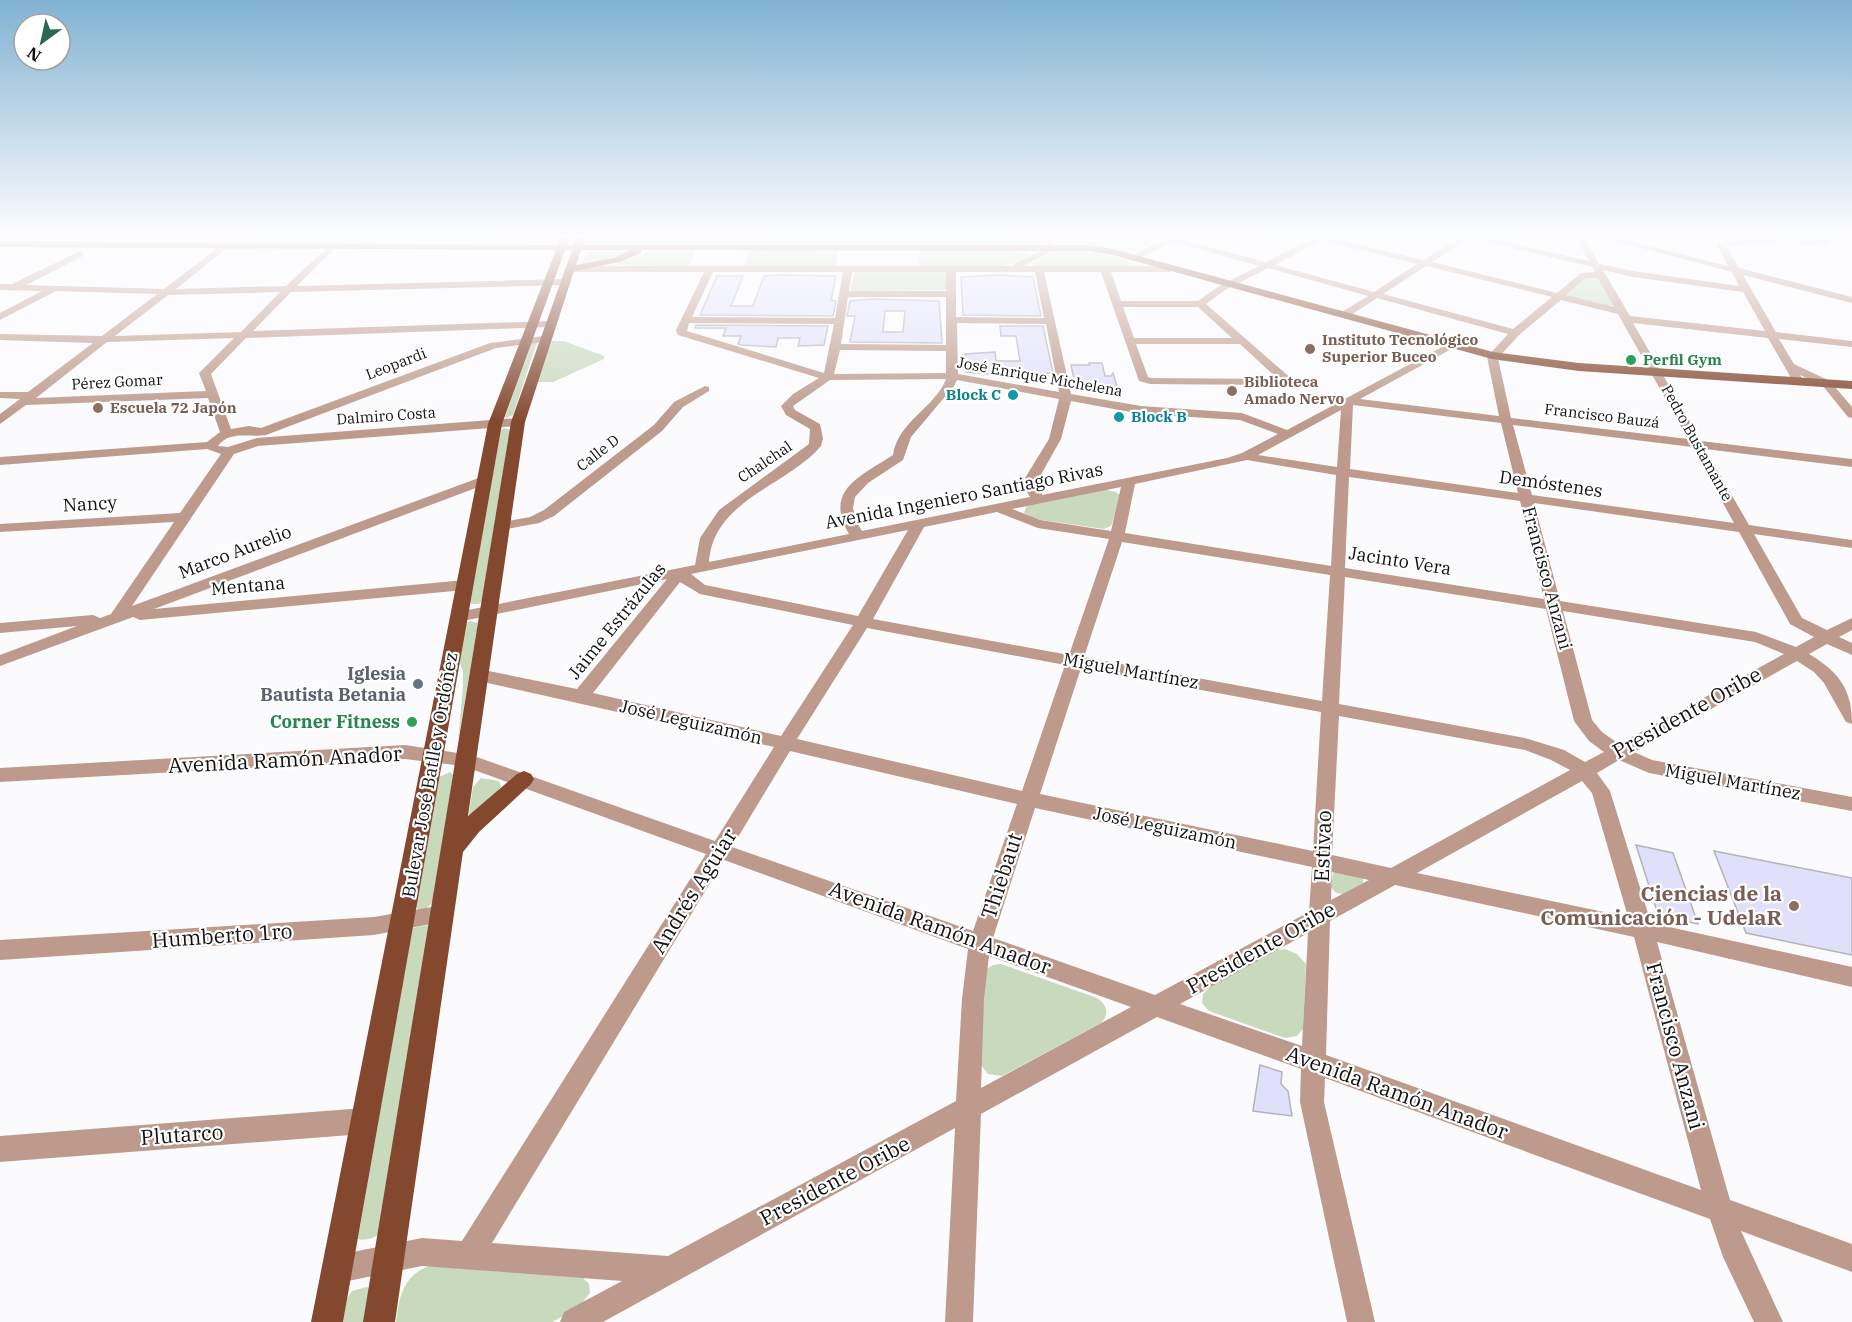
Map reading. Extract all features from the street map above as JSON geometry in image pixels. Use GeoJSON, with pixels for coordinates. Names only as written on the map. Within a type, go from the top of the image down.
{"type":"FeatureCollection","features":[{"type":"Feature","properties":{"kind":"main road","name":"Bulevar José Batlle y Ordóñez"},"geometry":{"type":"LineString","coordinates":[[327,1322],[435,756],[458,617],[495,424],[541,299]]}},
{"type":"Feature","properties":{"kind":"main road","name":"Bulevar José Batlle y Ordóñez"},"geometry":{"type":"LineString","coordinates":[[379,1322],[391,1257],[518,422],[544,339],[559,299]]}},
{"type":"Feature","properties":{"kind":"main road"},"geometry":{"type":"LineString","coordinates":[[1285,299],[1492,355],[1543,364],[1852,384]]}},
{"type":"Feature","properties":{"kind":"main road"},"geometry":{"type":"LineString","coordinates":[[453,849],[471,826],[524,779]]}},
{"type":"Feature","properties":{"kind":"street"},"geometry":{"type":"LineString","coordinates":[[0,317],[35,299]]}},
{"type":"Feature","properties":{"kind":"street"},"geometry":{"type":"LineString","coordinates":[[0,420],[157,299]]}},
{"type":"Feature","properties":{"kind":"street"},"geometry":{"type":"LineString","coordinates":[[182,394],[280,299]]}},
{"type":"Feature","properties":{"kind":"street"},"geometry":{"type":"LineString","coordinates":[[696,299],[686,320],[840,321]]}},
{"type":"Feature","properties":{"kind":"street"},"geometry":{"type":"LineString","coordinates":[[828,377],[836,348],[843,299]]}},
{"type":"Feature","properties":{"kind":"street"},"geometry":{"type":"LineString","coordinates":[[858,536],[847,523],[845,515],[849,495],[863,480],[899,457],[901,443],[906,435],[946,390],[952,376],[951,299]]}},
{"type":"Feature","properties":{"kind":"street"},"geometry":{"type":"LineString","coordinates":[[1038,500],[1032,478],[1055,439],[1066,396],[1046,299]]}},
{"type":"Feature","properties":{"kind":"street"},"geometry":{"type":"LineString","coordinates":[[1116,299],[1143,379],[1150,381],[1289,381],[1200,304]]}},
{"type":"Feature","properties":{"kind":"street"},"geometry":{"type":"LineString","coordinates":[[1118,304],[1200,304],[1208,299]]}},
{"type":"Feature","properties":{"kind":"street"},"geometry":{"type":"LineString","coordinates":[[1344,315],[1368,299]]}},
{"type":"Feature","properties":{"kind":"street"},"geometry":{"type":"LineString","coordinates":[[1392,299],[1515,333]]}},
{"type":"Feature","properties":{"kind":"street"},"geometry":{"type":"LineString","coordinates":[[1492,355],[1556,299]]}},
{"type":"Feature","properties":{"kind":"street"},"geometry":{"type":"LineString","coordinates":[[1564,299],[1625,316],[1852,344]]}},
{"type":"Feature","properties":{"kind":"street","name":"Pedro Bustamante"},"geometry":{"type":"LineString","coordinates":[[1615,299],[1796,621],[1825,637]]}},
{"type":"Feature","properties":{"kind":"street"},"geometry":{"type":"LineString","coordinates":[[1753,299],[1798,381]]}},
{"type":"Feature","properties":{"kind":"street","name":"José Enrique Michelena"},"geometry":{"type":"LineString","coordinates":[[686,320],[681,330],[682,333],[828,377],[952,376],[1141,410],[1233,416],[1266,424],[1288,434]]}},
{"type":"Feature","properties":{"kind":"street"},"geometry":{"type":"LineString","coordinates":[[953,320],[1051,321]]}},
{"type":"Feature","properties":{"kind":"street"},"geometry":{"type":"LineString","coordinates":[[0,337],[106,339],[550,324]]}},
{"type":"Feature","properties":{"kind":"street","name":"Leopardi"},"geometry":{"type":"LineString","coordinates":[[260,437],[487,347],[503,342],[544,339]]}},
{"type":"Feature","properties":{"kind":"street"},"geometry":{"type":"LineString","coordinates":[[1129,341],[1244,341]]}},
{"type":"Feature","properties":{"kind":"street","name":"Avenida Ingeniero Santiago Rivas"},"geometry":{"type":"LineString","coordinates":[[458,617],[682,570],[918,525],[1246,456],[1453,344]]}},
{"type":"Feature","properties":{"kind":"street"},"geometry":{"type":"LineString","coordinates":[[836,348],[952,348]]}},
{"type":"Feature","properties":{"kind":"street","name":"Francisco Anzani"},"geometry":{"type":"LineString","coordinates":[[1492,355],[1506,421],[1583,721],[1592,732],[1618,751]]}},
{"type":"Feature","properties":{"kind":"street"},"geometry":{"type":"LineString","coordinates":[[1791,367],[1826,383],[1852,414]]}},
{"type":"Feature","properties":{"kind":"street"},"geometry":{"type":"LineString","coordinates":[[205,373],[228,433]]}},
{"type":"Feature","properties":{"kind":"street","name":"Chalchal"},"geometry":{"type":"LineString","coordinates":[[702,567],[701,555],[715,522],[815,446],[816,427],[790,412],[787,406],[793,398],[828,377]]}},
{"type":"Feature","properties":{"kind":"street","name":"Calle D"},"geometry":{"type":"LineString","coordinates":[[502,526],[534,520],[549,513],[658,428],[666,415],[678,405],[705,389]]}},
{"type":"Feature","properties":{"kind":"street","name":"Pérez Gomar"},"geometry":{"type":"LineString","coordinates":[[0,395],[27,399],[212,394]]}},
{"type":"Feature","properties":{"kind":"street","name":"Francisco Bauzá"},"geometry":{"type":"LineString","coordinates":[[1347,401],[1852,464]]}},
{"type":"Feature","properties":{"kind":"street","name":"Estivao"},"geometry":{"type":"LineString","coordinates":[[1347,401],[1319,916],[1312,1102],[1361,1322]]}},
{"type":"Feature","properties":{"kind":"street","name":"Dalmiro Costa"},"geometry":{"type":"LineString","coordinates":[[229,451],[260,437],[518,422]]}},
{"type":"Feature","properties":{"kind":"street"},"geometry":{"type":"LineString","coordinates":[[0,461],[210,445],[228,433],[244,430],[260,437]]}},
{"type":"Feature","properties":{"kind":"street"},"geometry":{"type":"LineString","coordinates":[[116,618],[229,451],[214,449],[210,445]]}},
{"type":"Feature","properties":{"kind":"street","name":"Demóstenes"},"geometry":{"type":"LineString","coordinates":[[1246,456],[1526,499],[1852,544]]}},
{"type":"Feature","properties":{"kind":"street","name":"Marco Aurelio"},"geometry":{"type":"LineString","coordinates":[[0,661],[484,480]]}},
{"type":"Feature","properties":{"kind":"street","name":"Thiebaut"},"geometry":{"type":"LineString","coordinates":[[958,1322],[973,999],[980,943],[1117,536],[1129,481]]}},
{"type":"Feature","properties":{"kind":"street","name":"Jacinto Vera"},"geometry":{"type":"LineString","coordinates":[[999,508],[1030,522],[1756,637],[1795,654]]}},
{"type":"Feature","properties":{"kind":"street","name":"Nancy"},"geometry":{"type":"LineString","coordinates":[[0,528],[183,517]]}},
{"type":"Feature","properties":{"kind":"street","name":"Andrés Aguiar"},"geometry":{"type":"LineString","coordinates":[[469,1256],[785,744],[863,622],[918,525]]}},
{"type":"Feature","properties":{"kind":"street","name":"Miguel Martínez"},"geometry":{"type":"LineString","coordinates":[[682,570],[685,579],[700,589],[863,622],[1541,747],[1556,753],[1583,771]]}},
{"type":"Feature","properties":{"kind":"street","name":"Jaime Estrázulas"},"geometry":{"type":"LineString","coordinates":[[581,696],[682,570]]}},
{"type":"Feature","properties":{"kind":"street","name":"Mentana"},"geometry":{"type":"LineString","coordinates":[[0,628],[465,585]]}},
{"type":"Feature","properties":{"kind":"street","name":"Presidente Oribe"},"geometry":{"type":"LineString","coordinates":[[574,1322],[1394,876],[1852,623]]}},
{"type":"Feature","properties":{"kind":"street"},"geometry":{"type":"LineString","coordinates":[[1825,637],[1852,650]]}},
{"type":"Feature","properties":{"kind":"street"},"geometry":{"type":"LineString","coordinates":[[1795,654],[1827,675],[1852,718]]}},
{"type":"Feature","properties":{"kind":"street","name":"José Leguizamón"},"geometry":{"type":"LineString","coordinates":[[479,675],[581,696],[1027,799],[1394,876],[1852,977]]}},
{"type":"Feature","properties":{"kind":"street","name":"Miguel Martínez"},"geometry":{"type":"LineString","coordinates":[[1618,751],[1656,768],[1852,804]]}},
{"type":"Feature","properties":{"kind":"street","name":"Avenida Ramón Anador"},"geometry":{"type":"LineString","coordinates":[[0,775],[405,753],[465,760],[524,779],[1314,1062],[1852,1258]]}},
{"type":"Feature","properties":{"kind":"street","name":"Francisco Anzani"},"geometry":{"type":"LineString","coordinates":[[1583,771],[1601,791],[1643,931],[1720,1211],[1733,1247],[1769,1322]]}},
{"type":"Feature","properties":{"kind":"street","name":"Humberto 1ro"},"geometry":{"type":"LineString","coordinates":[[0,950],[374,926],[443,914]]}},
{"type":"Feature","properties":{"kind":"street","name":"Plutarco"},"geometry":{"type":"LineString","coordinates":[[0,1149],[364,1121]]}},
{"type":"Feature","properties":{"kind":"street"},"geometry":{"type":"LineString","coordinates":[[338,1269],[422,1252],[669,1270]]}},
{"type":"Feature","properties":{"kind":"green space"},"geometry":{"type":"Polygon","coordinates":[[[1576,299],[1609,299],[1613,305],[1609,307],[1576,299]]]}},
{"type":"Feature","properties":{"kind":"green space"},"geometry":{"type":"Polygon","coordinates":[[[564,341],[604,356],[604,359],[553,382],[537,382],[550,342],[564,341]]]}},
{"type":"Feature","properties":{"kind":"green space"},"geometry":{"type":"Polygon","coordinates":[[[537,342],[513,415],[505,418],[530,343],[537,342]]]}},
{"type":"Feature","properties":{"kind":"green space"},"geometry":{"type":"Polygon","coordinates":[[[504,428],[510,430],[482,601],[479,604],[472,604],[469,602],[501,430],[504,428]]]}},
{"type":"Feature","properties":{"kind":"green space"},"geometry":{"type":"Polygon","coordinates":[[[1103,489],[1116,492],[1121,496],[1111,526],[1104,529],[1035,519],[1024,513],[1026,507],[1033,504],[1103,489]]]}},
{"type":"Feature","properties":{"kind":"green space"},"geometry":{"type":"Polygon","coordinates":[[[470,621],[478,623],[458,741],[463,687],[463,671],[459,661],[466,623],[470,621]]]}},
{"type":"Feature","properties":{"kind":"green space"},"geometry":{"type":"Polygon","coordinates":[[[450,772],[453,775],[433,902],[419,911],[416,906],[439,777],[450,772]]]}},
{"type":"Feature","properties":{"kind":"green space"},"geometry":{"type":"Polygon","coordinates":[[[481,778],[499,781],[501,786],[472,816],[469,814],[473,787],[481,778]]]}},
{"type":"Feature","properties":{"kind":"green space"},"geometry":{"type":"Polygon","coordinates":[[[1336,871],[1363,877],[1363,883],[1343,894],[1336,893],[1331,887],[1333,873],[1336,871]]]}},
{"type":"Feature","properties":{"kind":"green space"},"geometry":{"type":"Polygon","coordinates":[[[428,925],[380,1233],[370,1239],[358,1239],[412,928],[428,925]]]}},
{"type":"Feature","properties":{"kind":"green space"},"geometry":{"type":"Polygon","coordinates":[[[1285,949],[1297,954],[1306,964],[1303,1029],[1297,1036],[1285,1038],[1209,1011],[1202,1003],[1203,994],[1209,988],[1273,951],[1285,949]]]}},
{"type":"Feature","properties":{"kind":"green space"},"geometry":{"type":"Polygon","coordinates":[[[1001,964],[1097,998],[1105,1007],[1106,1016],[1101,1023],[1002,1076],[988,1074],[980,1064],[985,970],[993,965],[1001,964]]]}},
{"type":"Feature","properties":{"kind":"green space"},"geometry":{"type":"Polygon","coordinates":[[[429,1266],[583,1278],[589,1284],[590,1293],[578,1308],[552,1322],[396,1322],[404,1288],[413,1275],[429,1266]]]}},
{"type":"Feature","properties":{"kind":"green space"},"geometry":{"type":"Polygon","coordinates":[[[367,1287],[371,1290],[365,1322],[343,1322],[347,1299],[352,1291],[367,1287]]]}},
{"type":"Feature","properties":{"kind":"building"},"geometry":{"type":"Polygon","coordinates":[[[707,299],[734,299],[731,306],[753,306],[756,299],[831,299],[836,301],[833,316],[700,315],[707,299]]]}},
{"type":"Feature","properties":{"kind":"building"},"geometry":{"type":"Polygon","coordinates":[[[872,299],[939,301],[942,343],[850,342],[855,316],[847,316],[850,301],[872,299]],[[885,311],[883,332],[903,332],[905,311],[885,311]]]}},
{"type":"Feature","properties":{"kind":"building"},"geometry":{"type":"Polygon","coordinates":[[[962,299],[1037,299],[1041,316],[963,315],[962,299]]]}},
{"type":"Feature","properties":{"kind":"building"},"geometry":{"type":"Polygon","coordinates":[[[696,325],[828,326],[824,345],[798,346],[800,338],[778,338],[776,347],[741,345],[738,344],[741,336],[723,336],[726,328],[695,328],[696,325]]]}},
{"type":"Feature","properties":{"kind":"building"},"geometry":{"type":"Polygon","coordinates":[[[1000,326],[1043,326],[1053,373],[1001,375],[966,372],[965,354],[995,352],[996,361],[1020,361],[1016,336],[1001,336],[1000,326]]]}},
{"type":"Feature","properties":{"kind":"building"},"geometry":{"type":"Polygon","coordinates":[[[1089,363],[1102,363],[1105,376],[1111,376],[1113,373],[1118,390],[1076,388],[1071,365],[1090,365],[1089,363]]]}},
{"type":"Feature","properties":{"kind":"building"},"geometry":{"type":"Polygon","coordinates":[[[1636,845],[1673,853],[1698,924],[1666,917],[1657,911],[1636,845]]]}},
{"type":"Feature","properties":{"kind":"building","name":"Ciencias de la Comunicación - UdelaR"},"geometry":{"type":"Polygon","coordinates":[[[1714,851],[1852,878],[1852,955],[1746,933],[1714,851]]]}},
{"type":"Feature","properties":{"kind":"building"},"geometry":{"type":"Polygon","coordinates":[[[1260,1065],[1282,1072],[1281,1084],[1288,1091],[1292,1116],[1253,1111],[1260,1065]]]}},
{"type":"Feature","properties":{"kind":"place","name":"Instituto Tecnológico Superior Buceo"},"geometry":{"type":"Point","coordinates":[1310,349]}},
{"type":"Feature","properties":{"kind":"place","name":"Perfil Gym"},"geometry":{"type":"Point","coordinates":[1631,360]}},
{"type":"Feature","properties":{"kind":"place","name":"Biblioteca Amado Nervo"},"geometry":{"type":"Point","coordinates":[1232,391]}},
{"type":"Feature","properties":{"kind":"place","name":"Block C"},"geometry":{"type":"Point","coordinates":[1013,395]}},
{"type":"Feature","properties":{"kind":"place","name":"Escuela 72 Japón"},"geometry":{"type":"Point","coordinates":[98,408]}},
{"type":"Feature","properties":{"kind":"place","name":"Block B"},"geometry":{"type":"Point","coordinates":[1119,417]}},
{"type":"Feature","properties":{"kind":"place","name":"Iglesia Bautista Betania"},"geometry":{"type":"Point","coordinates":[418,684]}},
{"type":"Feature","properties":{"kind":"place","name":"Corner Fitness"},"geometry":{"type":"Point","coordinates":[412,722]}},
{"type":"Feature","properties":{"kind":"place","name":"Ciencias de la Comunicación - UdelaR"},"geometry":{"type":"Point","coordinates":[1794,906]}}]}
